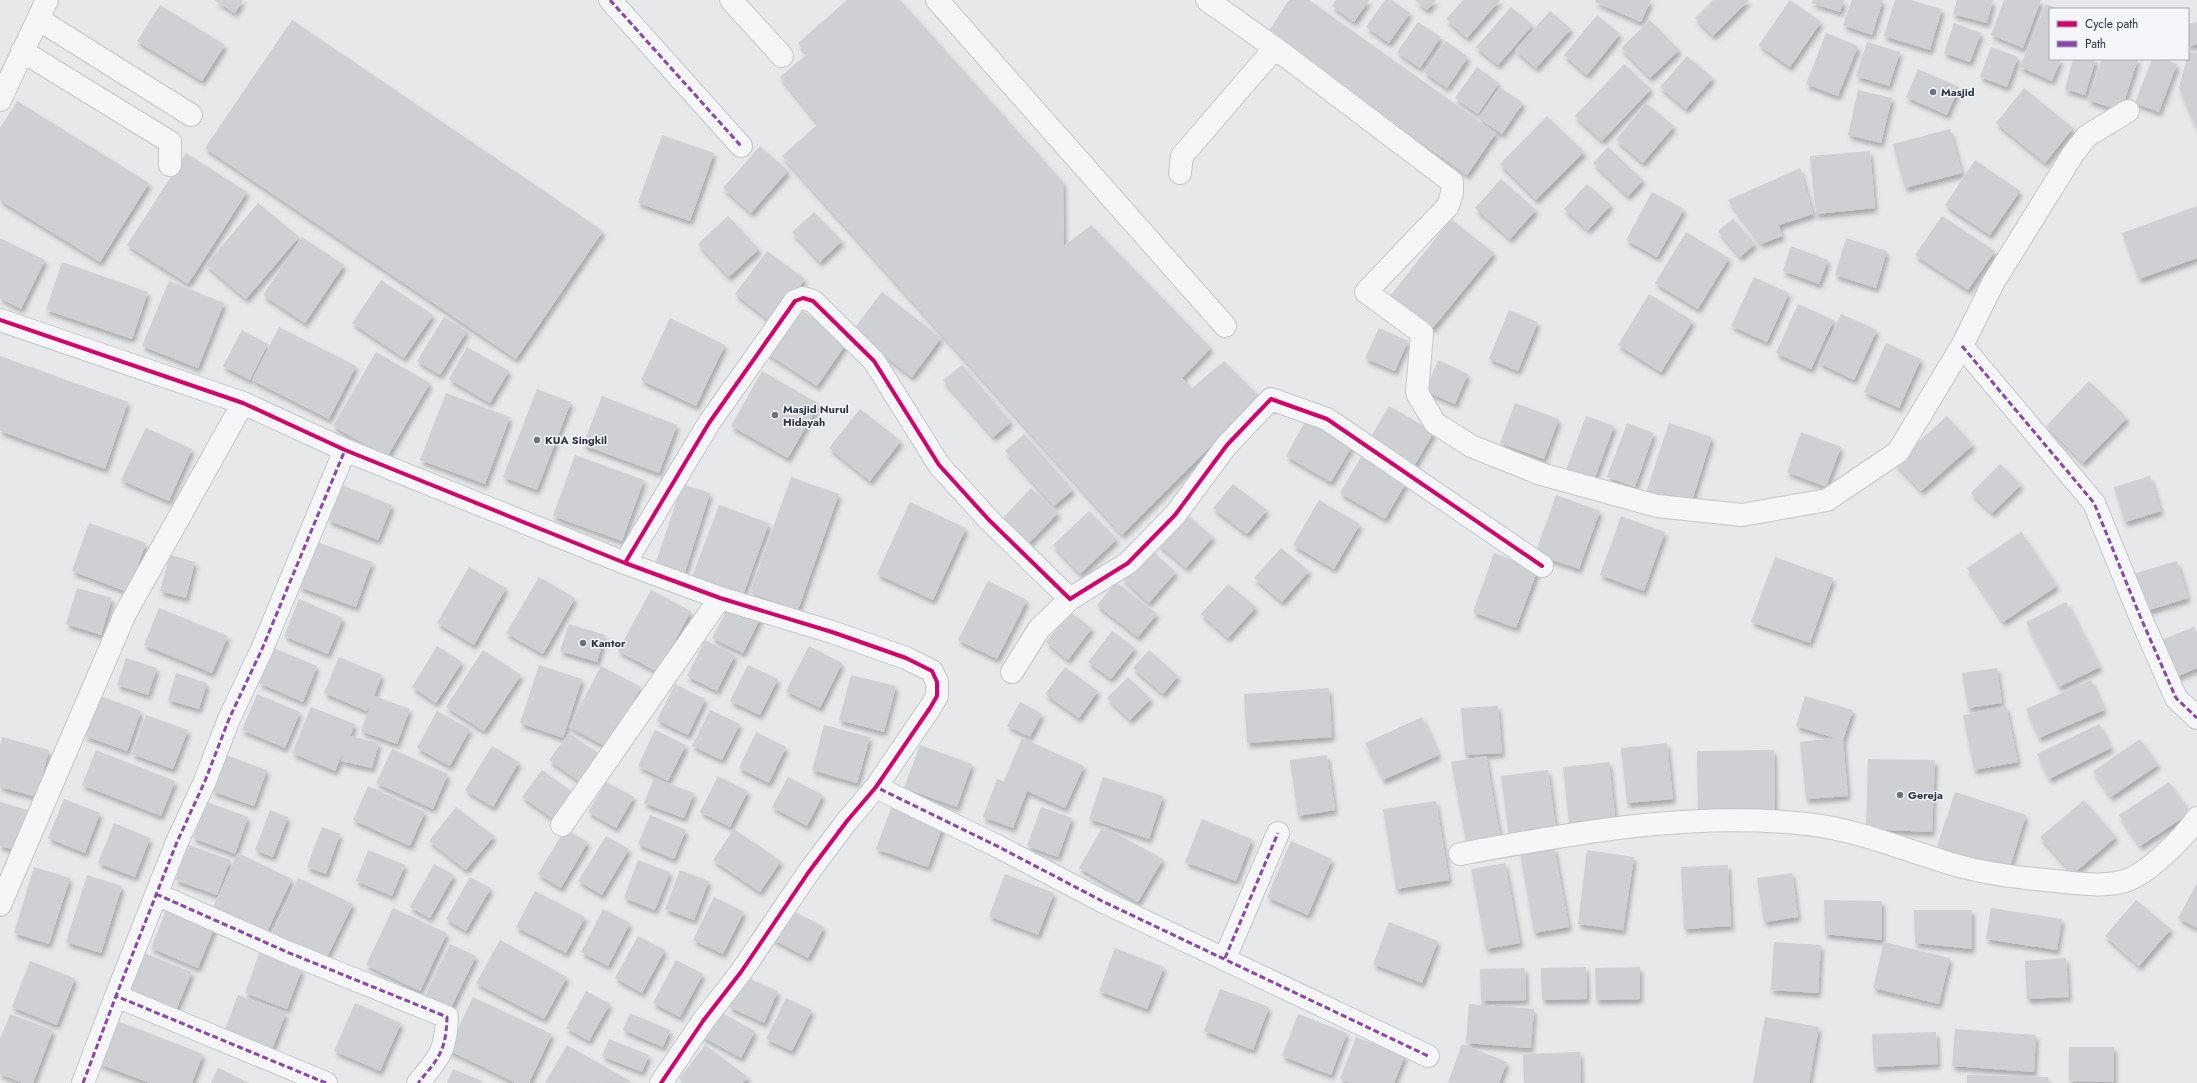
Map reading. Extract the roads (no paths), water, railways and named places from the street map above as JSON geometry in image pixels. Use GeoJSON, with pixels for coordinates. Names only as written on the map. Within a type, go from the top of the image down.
{"type":"FeatureCollection","features":[{"type":"Feature","properties":{"kind":"street"},"geometry":{"type":"LineString","coordinates":[[610,0],[742,146]]}},
{"type":"Feature","properties":{"kind":"street"},"geometry":{"type":"LineString","coordinates":[[731,0],[782,56]]}},
{"type":"Feature","properties":{"kind":"street"},"geometry":{"type":"LineString","coordinates":[[937,0],[1225,326]]}},
{"type":"Feature","properties":{"kind":"street"},"geometry":{"type":"LineString","coordinates":[[1207,0],[1275,48],[1452,182],[1452,193],[1448,206],[1366,292],[1422,333],[1417,393],[1435,423],[1471,446],[1542,474],[1657,506],[1742,515],[1827,500],[1898,452],[1962,346],[1993,283],[2073,154],[2087,136],[2128,111]]}},
{"type":"Feature","properties":{"kind":"street"},"geometry":{"type":"LineString","coordinates":[[2,92],[42,9],[191,115]]}},
{"type":"Feature","properties":{"kind":"street"},"geometry":{"type":"LineString","coordinates":[[1180,173],[1182,156],[1275,48]]}},
{"type":"Feature","properties":{"kind":"street"},"geometry":{"type":"LineString","coordinates":[[22,51],[170,142],[170,165]]}},
{"type":"Feature","properties":{"kind":"street"},"geometry":{"type":"LineString","coordinates":[[625,563],[709,423],[795,301],[803,298],[813,301],[874,361],[938,465],[989,520],[1070,599]]}},
{"type":"Feature","properties":{"kind":"street"},"geometry":{"type":"LineString","coordinates":[[0,320],[243,403],[345,450],[625,563],[720,598],[832,632],[906,658],[932,672],[937,682],[937,696],[876,787],[847,821],[808,873],[741,972],[703,1021],[661,1083]]}},
{"type":"Feature","properties":{"kind":"street"},"geometry":{"type":"LineString","coordinates":[[1962,346],[2094,503],[2140,616],[2176,698],[2197,718]]}},
{"type":"Feature","properties":{"kind":"street"},"geometry":{"type":"LineString","coordinates":[[1012,672],[1039,629],[1070,599],[1128,563],[1175,515],[1227,445],[1271,399],[1327,419],[1542,566]]}},
{"type":"Feature","properties":{"kind":"street"},"geometry":{"type":"LineString","coordinates":[[0,905],[125,614],[243,403]]}},
{"type":"Feature","properties":{"kind":"street"},"geometry":{"type":"LineString","coordinates":[[83,1083],[156,894],[345,450]]}},
{"type":"Feature","properties":{"kind":"street"},"geometry":{"type":"LineString","coordinates":[[562,825],[720,598]]}},
{"type":"Feature","properties":{"kind":"street"},"geometry":{"type":"LineString","coordinates":[[876,787],[999,847],[1102,901],[1225,958],[1428,1056]]}},
{"type":"Feature","properties":{"kind":"street"},"geometry":{"type":"LineString","coordinates":[[1460,854],[1560,835],[1687,821],[1778,822],[1807,824],[1844,830],[1964,867],[1998,874],[2086,884],[2122,882],[2154,864],[2187,833],[2197,818]]}},
{"type":"Feature","properties":{"kind":"street"},"geometry":{"type":"LineString","coordinates":[[1225,958],[1278,833]]}},
{"type":"Feature","properties":{"kind":"street"},"geometry":{"type":"LineString","coordinates":[[156,894],[287,952],[447,1017],[446,1038],[439,1057],[418,1083]]}},
{"type":"Feature","properties":{"kind":"street"},"geometry":{"type":"LineString","coordinates":[[116,996],[326,1083]]}},
{"type":"Feature","properties":{"kind":"place","name":"Masjid"},"geometry":{"type":"Point","coordinates":[1933,92]}},
{"type":"Feature","properties":{"kind":"place","name":"Masjid Nurul Hidayah"},"geometry":{"type":"Point","coordinates":[775,415]}},
{"type":"Feature","properties":{"kind":"place","name":"KUA Singkil"},"geometry":{"type":"Point","coordinates":[537,440]}},
{"type":"Feature","properties":{"kind":"place","name":"Kantor"},"geometry":{"type":"Point","coordinates":[583,643]}},
{"type":"Feature","properties":{"kind":"place","name":"Gereja"},"geometry":{"type":"Point","coordinates":[1900,795]}}]}
